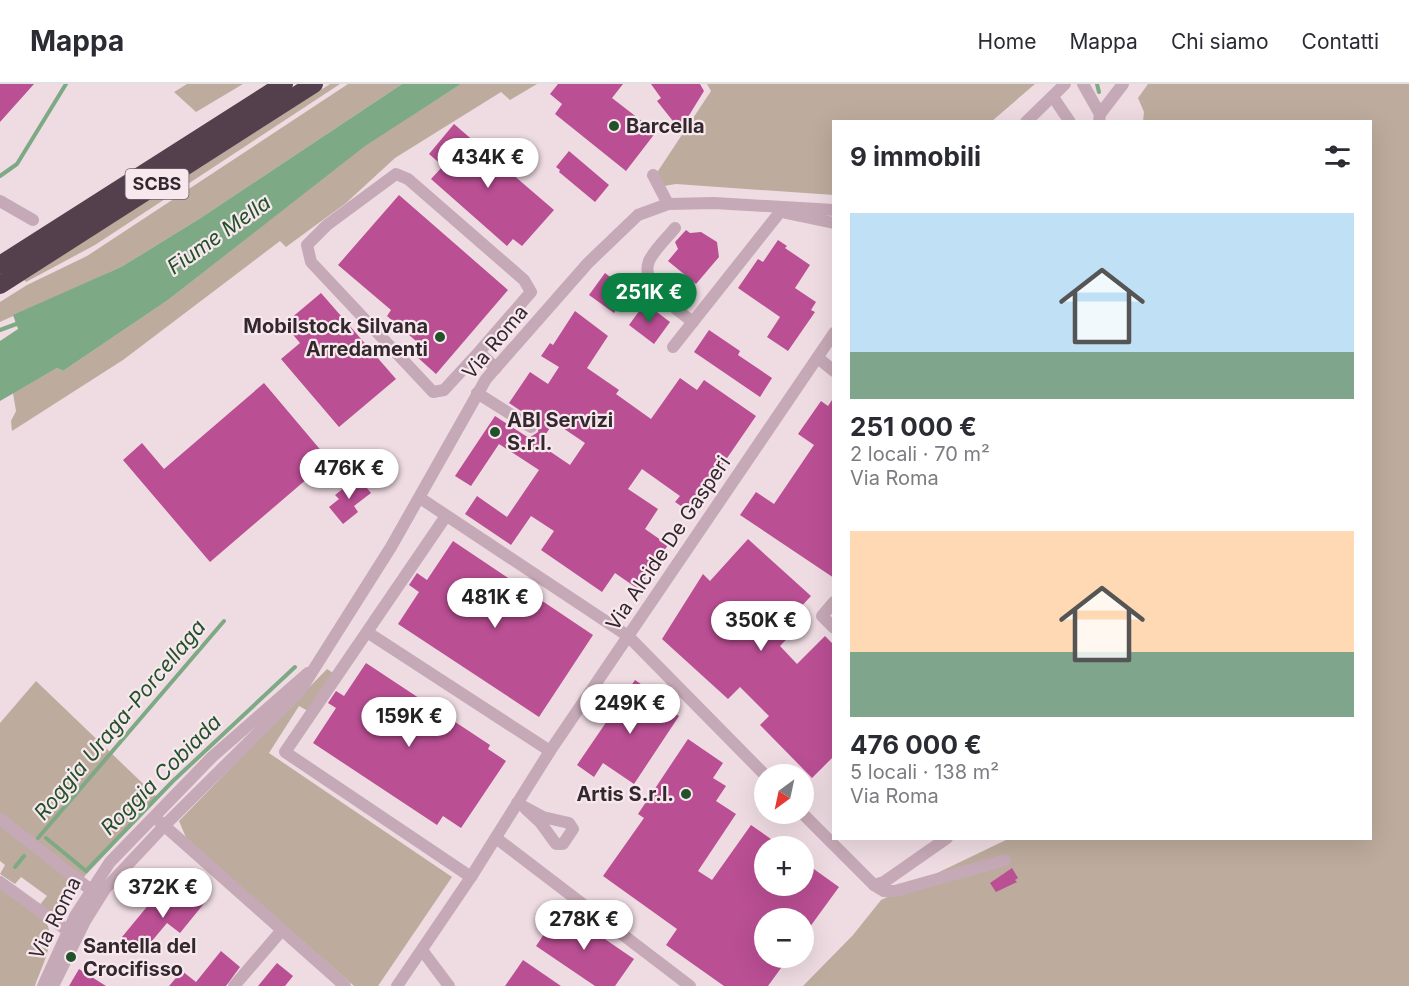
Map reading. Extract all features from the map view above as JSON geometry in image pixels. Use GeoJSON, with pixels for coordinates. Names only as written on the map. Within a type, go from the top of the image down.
{"type":"FeatureCollection","features":[{"type":"Feature","properties":{"kind":"highway","name":"SCBS"},"geometry":{"type":"LineString","coordinates":[[0,265],[284,84]]}},
{"type":"Feature","properties":{"kind":"highway","name":"SCBS"},"geometry":{"type":"LineString","coordinates":[[0,285],[315,84]]}},
{"type":"Feature","properties":{"kind":"street"},"geometry":{"type":"LineString","coordinates":[[1026,120],[1065,84]]}},
{"type":"Feature","properties":{"kind":"street"},"geometry":{"type":"LineString","coordinates":[[1083,84],[1094,101],[1100,118]]}},
{"type":"Feature","properties":{"kind":"street"},"geometry":{"type":"LineString","coordinates":[[1100,118],[1123,84]]}},
{"type":"Feature","properties":{"kind":"street"},"geometry":{"type":"LineString","coordinates":[[1053,97],[1069,120]]}},
{"type":"Feature","properties":{"kind":"street"},"geometry":{"type":"LineString","coordinates":[[396,174],[408,179],[524,280],[531,292],[479,352],[444,390],[433,392],[311,262],[307,244],[327,225],[396,174]]}},
{"type":"Feature","properties":{"kind":"street"},"geometry":{"type":"LineString","coordinates":[[653,175],[668,204]]}},
{"type":"Feature","properties":{"kind":"street"},"geometry":{"type":"LineString","coordinates":[[0,201],[33,220]]}},
{"type":"Feature","properties":{"kind":"street","name":"Via Roma"},"geometry":{"type":"LineString","coordinates":[[53,986],[85,921],[105,889],[164,826],[300,691],[420,498],[477,393],[588,263],[638,215],[668,204],[747,205],[832,210]]}},
{"type":"Feature","properties":{"kind":"street","name":"Via Roma"},"geometry":{"type":"LineString","coordinates":[[747,205],[832,223]]}},
{"type":"Feature","properties":{"kind":"street"},"geometry":{"type":"LineString","coordinates":[[673,347],[780,212]]}},
{"type":"Feature","properties":{"kind":"street"},"geometry":{"type":"LineString","coordinates":[[675,228],[649,260],[647,269],[657,290],[693,322]]}},
{"type":"Feature","properties":{"kind":"street","name":"Via Alcide De Gasperi"},"geometry":{"type":"LineString","coordinates":[[397,986],[496,838],[522,806],[550,751],[832,336]]}},
{"type":"Feature","properties":{"kind":"street"},"geometry":{"type":"LineString","coordinates":[[479,352],[496,368]]}},
{"type":"Feature","properties":{"kind":"street"},"geometry":{"type":"LineString","coordinates":[[818,357],[832,369]]}},
{"type":"Feature","properties":{"kind":"street"},"geometry":{"type":"LineString","coordinates":[[477,393],[531,427]]}},
{"type":"Feature","properties":{"kind":"street"},"geometry":{"type":"LineString","coordinates":[[420,498],[628,636],[754,764]]}},
{"type":"Feature","properties":{"kind":"street"},"geometry":{"type":"LineString","coordinates":[[446,516],[285,752],[471,877]]}},
{"type":"Feature","properties":{"kind":"street"},"geometry":{"type":"LineString","coordinates":[[832,604],[822,616],[832,626]]}},
{"type":"Feature","properties":{"kind":"street"},"geometry":{"type":"LineString","coordinates":[[367,632],[550,751]]}},
{"type":"Feature","properties":{"kind":"street","name":"Via Roma"},"geometry":{"type":"LineString","coordinates":[[43,986],[68,931],[110,862],[212,757],[311,670]]}},
{"type":"Feature","properties":{"kind":"street"},"geometry":{"type":"LineString","coordinates":[[154,816],[345,986]]}},
{"type":"Feature","properties":{"kind":"street"},"geometry":{"type":"LineString","coordinates":[[0,819],[91,890]]}},
{"type":"Feature","properties":{"kind":"street"},"geometry":{"type":"LineString","coordinates":[[813,824],[874,885],[884,891],[895,891],[1005,860]]}},
{"type":"Feature","properties":{"kind":"street"},"geometry":{"type":"LineString","coordinates":[[496,838],[690,986]]}},
{"type":"Feature","properties":{"kind":"street"},"geometry":{"type":"LineString","coordinates":[[874,885],[884,882],[944,840]]}},
{"type":"Feature","properties":{"kind":"street"},"geometry":{"type":"LineString","coordinates":[[0,882],[68,931]]}},
{"type":"Feature","properties":{"kind":"street"},"geometry":{"type":"LineString","coordinates":[[234,986],[282,930]]}},
{"type":"Feature","properties":{"kind":"street"},"geometry":{"type":"LineString","coordinates":[[422,950],[449,986]]}},
{"type":"Feature","properties":{"kind":"shaded area"},"geometry":{"type":"Polygon","coordinates":[[[187,84],[243,84],[196,112],[174,92],[187,84]]]}},
{"type":"Feature","properties":{"kind":"shaded area"},"geometry":{"type":"Polygon","coordinates":[[[330,84],[340,84],[95,245],[26,282],[24,280],[330,84]]]}},
{"type":"Feature","properties":{"kind":"shaded area"},"geometry":{"type":"Polygon","coordinates":[[[348,84],[402,84],[199,219],[121,267],[0,322],[0,302],[27,285],[87,256],[348,84]]]}},
{"type":"Feature","properties":{"kind":"shaded area"},"geometry":{"type":"Polygon","coordinates":[[[461,84],[537,84],[510,100],[501,92],[395,158],[346,203],[286,247],[280,241],[123,360],[12,431],[11,421],[16,411],[13,393],[57,368],[63,371],[168,300],[365,145],[461,84]]]}},
{"type":"Feature","properties":{"kind":"shaded area"},"geometry":{"type":"Polygon","coordinates":[[[707,84],[1035,84],[993,120],[832,120],[832,195],[676,184],[664,186],[656,174],[711,91],[707,84]]]}},
{"type":"Feature","properties":{"kind":"shaded area"},"geometry":{"type":"Polygon","coordinates":[[[1148,84],[1409,84],[1409,986],[803,986],[853,935],[881,900],[1006,840],[1372,840],[1372,120],[1143,120],[1144,112],[1138,98],[1148,84]]]}},
{"type":"Feature","properties":{"kind":"shaded area"},"geometry":{"type":"Polygon","coordinates":[[[327,669],[333,673],[308,711],[299,706],[269,753],[452,877],[378,986],[354,986],[187,840],[179,821],[327,669]]]}},
{"type":"Feature","properties":{"kind":"shaded area"},"geometry":{"type":"Polygon","coordinates":[[[36,681],[158,798],[82,879],[0,816],[0,723],[36,681]]]}},
{"type":"Feature","properties":{"kind":"shaded area"},"geometry":{"type":"Polygon","coordinates":[[[0,824],[77,883],[58,913],[50,914],[38,907],[47,896],[21,877],[15,884],[0,874],[5,865],[0,861],[0,824]]]}},
{"type":"Feature","properties":{"kind":"shaded area"},"geometry":{"type":"Polygon","coordinates":[[[0,888],[46,922],[49,929],[49,946],[35,986],[0,986],[0,888]]]}},
{"type":"Feature","properties":{"kind":"water","name":"Fiume Mella"},"geometry":{"type":"Polygon","coordinates":[[[402,84],[461,84],[365,146],[168,300],[63,371],[57,368],[0,401],[0,341],[18,329],[13,315],[121,267],[199,219],[402,84]]]}},
{"type":"Feature","properties":{"kind":"building"},"geometry":{"type":"Polygon","coordinates":[[[0,84],[34,84],[0,122],[0,84]]]}},
{"type":"Feature","properties":{"kind":"building","name":"Barcella"},"geometry":{"type":"Polygon","coordinates":[[[558,84],[623,84],[612,98],[656,132],[626,171],[555,114],[562,104],[550,94],[558,84]]]}},
{"type":"Feature","properties":{"kind":"building","name":"Barcella"},"geometry":{"type":"Polygon","coordinates":[[[651,84],[700,84],[704,91],[680,130],[657,101],[661,98],[651,84]]]}},
{"type":"Feature","properties":{"kind":"building"},"geometry":{"type":"Polygon","coordinates":[[[454,124],[554,210],[522,246],[513,239],[507,246],[431,179],[443,166],[429,154],[454,124]]]}},
{"type":"Feature","properties":{"kind":"building"},"geometry":{"type":"Polygon","coordinates":[[[569,151],[609,185],[595,202],[556,167],[569,151]]]}},
{"type":"Feature","properties":{"kind":"building"},"geometry":{"type":"Polygon","coordinates":[[[399,195],[508,290],[436,374],[416,356],[423,347],[387,316],[391,310],[338,265],[399,195]]]}},
{"type":"Feature","properties":{"kind":"building"},"geometry":{"type":"Polygon","coordinates":[[[686,230],[690,233],[701,232],[717,242],[719,257],[696,284],[668,261],[678,249],[675,242],[686,230]]]}},
{"type":"Feature","properties":{"kind":"building"},"geometry":{"type":"Polygon","coordinates":[[[778,240],[787,246],[785,248],[810,265],[795,288],[816,302],[811,310],[815,312],[788,351],[767,337],[780,317],[738,288],[758,259],[763,262],[778,240]]]}},
{"type":"Feature","properties":{"kind":"building"},"geometry":{"type":"Polygon","coordinates":[[[605,273],[630,292],[614,313],[589,295],[605,273]]]}},
{"type":"Feature","properties":{"kind":"building"},"geometry":{"type":"Polygon","coordinates":[[[321,293],[396,379],[339,427],[281,359],[300,343],[284,324],[321,293]]]}},
{"type":"Feature","properties":{"kind":"building"},"geometry":{"type":"Polygon","coordinates":[[[645,303],[670,322],[654,344],[629,325],[645,303]]]}},
{"type":"Feature","properties":{"kind":"building"},"geometry":{"type":"Polygon","coordinates":[[[575,311],[608,336],[587,368],[619,390],[616,394],[651,419],[680,378],[697,390],[704,380],[756,416],[690,512],[675,502],[680,496],[642,469],[628,489],[658,509],[645,529],[668,545],[638,589],[615,573],[602,592],[541,550],[554,531],[531,516],[511,545],[465,514],[477,496],[507,517],[539,470],[499,444],[471,486],[455,476],[495,416],[529,438],[538,432],[539,423],[509,403],[530,372],[548,384],[559,367],[541,356],[550,343],[553,345],[575,311]],[[554,422],[539,444],[570,465],[585,443],[554,422]]]}},
{"type":"Feature","properties":{"kind":"building"},"geometry":{"type":"Polygon","coordinates":[[[709,330],[740,351],[738,355],[772,378],[760,397],[694,352],[709,330]]]}},
{"type":"Feature","properties":{"kind":"building"},"geometry":{"type":"Polygon","coordinates":[[[264,383],[329,460],[210,562],[123,460],[142,443],[164,469],[264,383]]]}},
{"type":"Feature","properties":{"kind":"building"},"geometry":{"type":"Polygon","coordinates":[[[832,400],[832,577],[740,515],[756,492],[774,504],[814,445],[798,434],[821,401],[828,406],[832,400]]]}},
{"type":"Feature","properties":{"kind":"building"},"geometry":{"type":"Polygon","coordinates":[[[358,477],[371,493],[354,506],[358,512],[343,524],[329,507],[339,499],[335,495],[358,477]]]}},
{"type":"Feature","properties":{"kind":"building"},"geometry":{"type":"Polygon","coordinates":[[[748,539],[811,596],[797,611],[806,619],[780,646],[797,664],[825,636],[832,643],[832,758],[814,776],[814,764],[798,764],[760,725],[769,716],[740,687],[728,699],[662,639],[703,574],[710,581],[748,539]]]}},
{"type":"Feature","properties":{"kind":"building"},"geometry":{"type":"Polygon","coordinates":[[[453,541],[593,635],[539,717],[398,624],[419,592],[409,585],[417,573],[427,580],[453,541]]]}},
{"type":"Feature","properties":{"kind":"building"},"geometry":{"type":"Polygon","coordinates":[[[366,663],[490,745],[488,749],[506,761],[461,828],[443,816],[437,825],[313,743],[336,708],[328,703],[336,691],[344,696],[366,663]]]}},
{"type":"Feature","properties":{"kind":"building"},"geometry":{"type":"Polygon","coordinates":[[[635,680],[654,693],[651,697],[679,716],[634,784],[603,763],[594,777],[577,765],[635,680]]]}},
{"type":"Feature","properties":{"kind":"building"},"geometry":{"type":"Polygon","coordinates":[[[688,739],[723,763],[713,778],[726,786],[716,801],[736,814],[698,871],[712,880],[751,825],[767,836],[754,836],[754,896],[814,896],[814,869],[839,887],[814,921],[814,908],[754,908],[754,968],[781,968],[768,986],[724,986],[666,945],[677,929],[603,876],[644,818],[638,814],[688,739]]]}},
{"type":"Feature","properties":{"kind":"building"},"geometry":{"type":"Polygon","coordinates":[[[1012,868],[1018,878],[1015,880],[1017,882],[996,892],[990,883],[1012,868]]]}},
{"type":"Feature","properties":{"kind":"building"},"geometry":{"type":"Polygon","coordinates":[[[190,887],[206,901],[180,933],[167,923],[141,954],[122,937],[150,903],[164,913],[184,889],[187,892],[190,887]]]}},
{"type":"Feature","properties":{"kind":"building"},"geometry":{"type":"Polygon","coordinates":[[[561,909],[634,959],[615,986],[595,986],[536,946],[561,909]]]}},
{"type":"Feature","properties":{"kind":"building"},"geometry":{"type":"Polygon","coordinates":[[[221,951],[240,967],[226,986],[169,986],[182,971],[196,982],[221,951]]]}},
{"type":"Feature","properties":{"kind":"building"},"geometry":{"type":"Polygon","coordinates":[[[523,960],[561,986],[505,986],[523,960]]]}},
{"type":"Feature","properties":{"kind":"building"},"geometry":{"type":"Polygon","coordinates":[[[277,963],[293,976],[285,986],[258,986],[277,963]]]}},
{"type":"Feature","properties":{"kind":"building"},"geometry":{"type":"Polygon","coordinates":[[[79,969],[106,986],[69,986],[79,969]]]}},
{"type":"Feature","properties":{"kind":"waterway"},"geometry":{"type":"LineString","coordinates":[[0,176],[17,164],[66,84]]}},
{"type":"Feature","properties":{"kind":"waterway"},"geometry":{"type":"LineString","coordinates":[[1097,84],[1099,92]]}},
{"type":"Feature","properties":{"kind":"waterway"},"geometry":{"type":"LineString","coordinates":[[0,330],[19,323]]}},
{"type":"Feature","properties":{"kind":"waterway","name":"Roggia Uraga-Porcellaga"},"geometry":{"type":"LineString","coordinates":[[38,838],[224,621]]}},
{"type":"Feature","properties":{"kind":"waterway","name":"Roggia Cobiada"},"geometry":{"type":"LineString","coordinates":[[46,838],[86,871],[173,781],[295,667]]}},
{"type":"Feature","properties":{"kind":"waterway","name":"Roggia Uraga-Porcellaga"},"geometry":{"type":"LineString","coordinates":[[15,867],[24,856]]}},
{"type":"Feature","properties":{"kind":"place","name":"Barcella"},"geometry":{"type":"Point","coordinates":[614,126]}},
{"type":"Feature","properties":{"kind":"place","name":"Mobilstock Silvana Arredamenti"},"geometry":{"type":"Point","coordinates":[440,337]}},
{"type":"Feature","properties":{"kind":"place","name":"ABI Servizi S.r.l."},"geometry":{"type":"Point","coordinates":[495,432]}},
{"type":"Feature","properties":{"kind":"place","name":"Artis S.r.l."},"geometry":{"type":"Point","coordinates":[686,794]}},
{"type":"Feature","properties":{"kind":"place","name":"Santella del Crocifisso"},"geometry":{"type":"Point","coordinates":[71,957]}}]}
